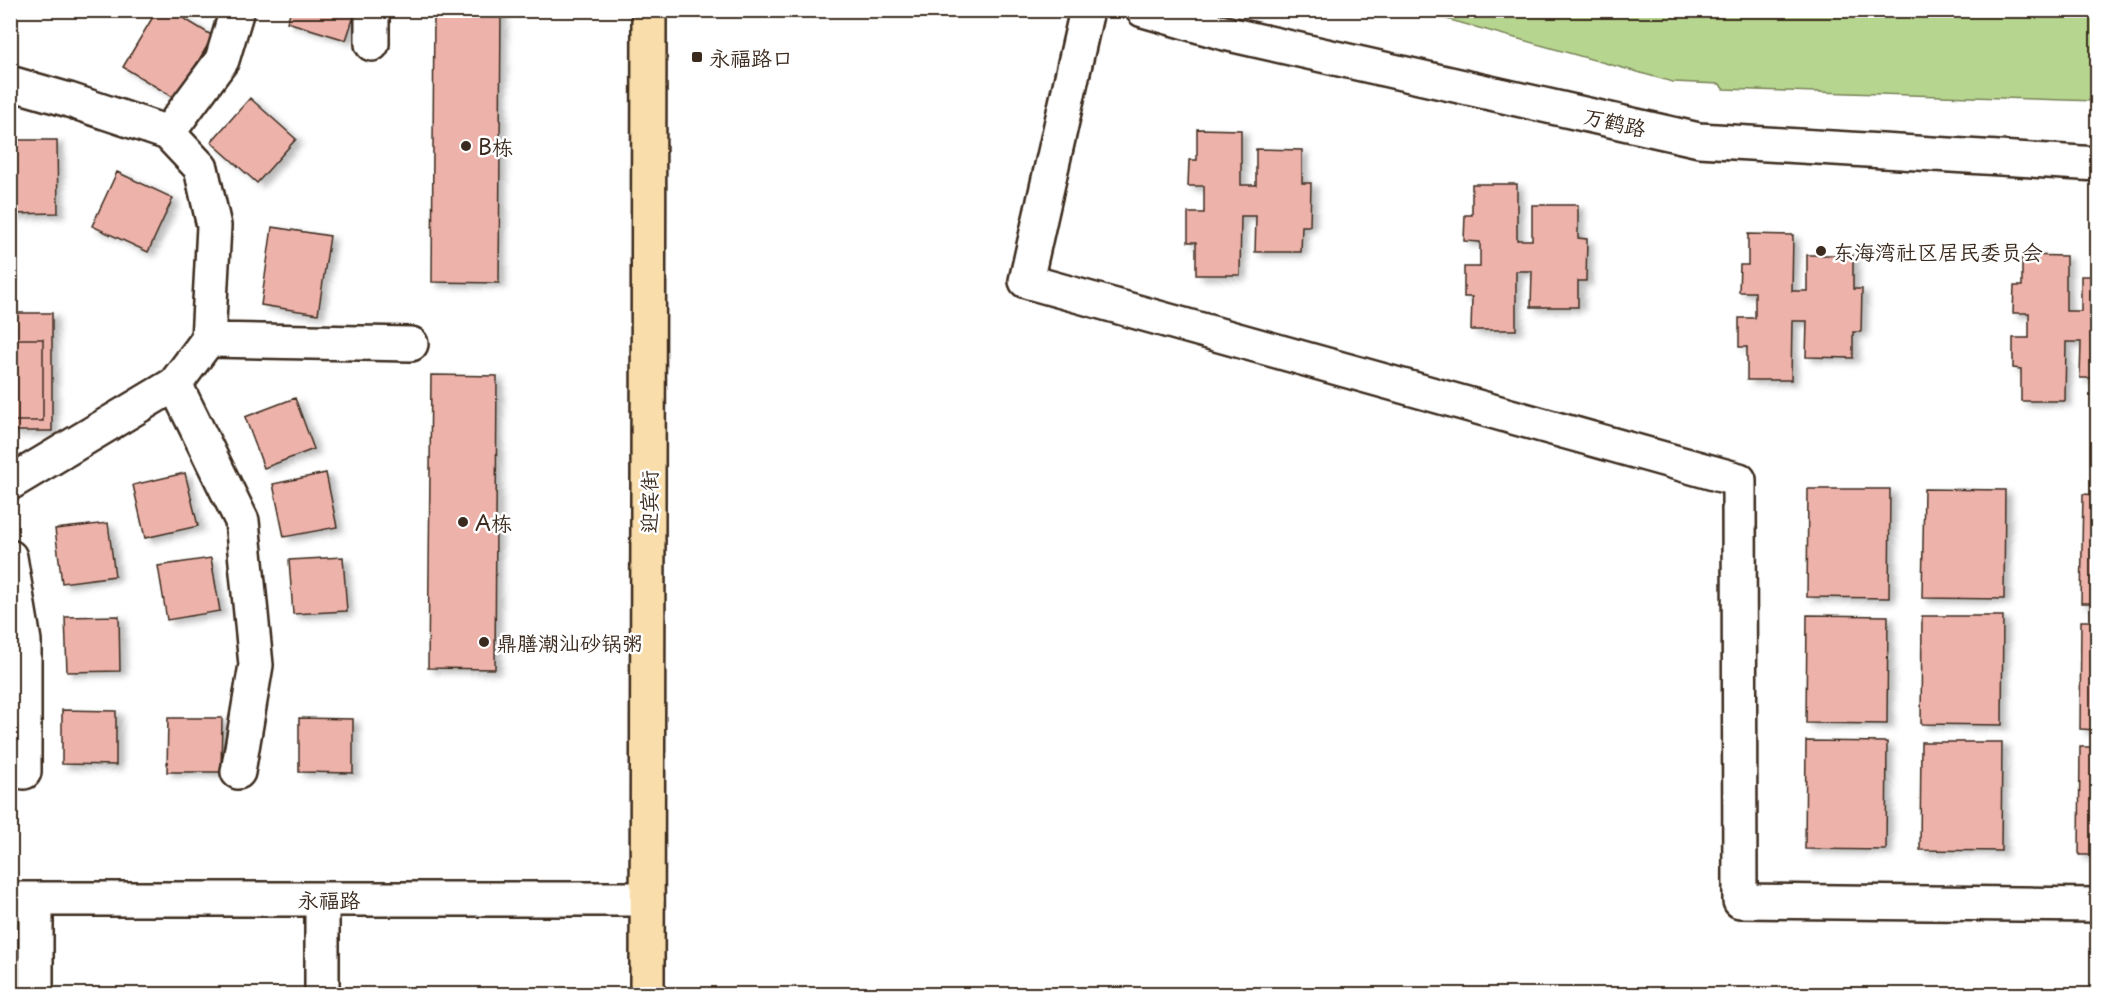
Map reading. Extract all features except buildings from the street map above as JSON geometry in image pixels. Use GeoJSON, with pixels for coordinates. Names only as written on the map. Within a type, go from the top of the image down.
{"type":"FeatureCollection","features":[{"type":"Feature","properties":{"kind":"main road","name":"迎宾街"},"geometry":{"type":"LineString","coordinates":[[647,994],[649,10]]}},
{"type":"Feature","properties":{"kind":"street"},"geometry":{"type":"LineString","coordinates":[[168,133],[222,60],[237,10]]}},
{"type":"Feature","properties":{"kind":"street"},"geometry":{"type":"LineString","coordinates":[[372,10],[372,44]]}},
{"type":"Feature","properties":{"kind":"street"},"geometry":{"type":"LineString","coordinates":[[1087,10],[1026,281],[1739,480],[1740,901],[2097,905]]}},
{"type":"Feature","properties":{"kind":"street","name":"万鹤路"},"geometry":{"type":"LineString","coordinates":[[1143,10],[1224,33],[1699,140],[2097,164]]}},
{"type":"Feature","properties":{"kind":"street"},"geometry":{"type":"LineString","coordinates":[[10,83],[168,133],[201,168],[214,226],[208,340],[175,384],[10,483]]}},
{"type":"Feature","properties":{"kind":"street"},"geometry":{"type":"LineString","coordinates":[[208,340],[411,344]]}},
{"type":"Feature","properties":{"kind":"street"},"geometry":{"type":"LineString","coordinates":[[175,384],[242,521],[256,665],[238,772]]}},
{"type":"Feature","properties":{"kind":"street"},"geometry":{"type":"LineString","coordinates":[[10,557],[24,641],[24,772]]}},
{"type":"Feature","properties":{"kind":"street"},"geometry":{"type":"LineString","coordinates":[[23,899],[36,994]]}},
{"type":"Feature","properties":{"kind":"street","name":"永福路"},"geometry":{"type":"LineString","coordinates":[[23,899],[647,899]]}},
{"type":"Feature","properties":{"kind":"street"},"geometry":{"type":"LineString","coordinates":[[322,899],[322,994]]}},
{"type":"Feature","properties":{"kind":"green space"},"geometry":{"type":"Polygon","coordinates":[[[1418,11],[2097,11],[2097,101],[1723,89],[1720,84],[1673,82],[1418,11]]]}},
{"type":"Feature","properties":{"kind":"place","name":"永福路口"},"geometry":{"type":"Point","coordinates":[697,57]}},
{"type":"Feature","properties":{"kind":"place","name":"B栋"},"geometry":{"type":"Point","coordinates":[466,146]}},
{"type":"Feature","properties":{"kind":"place","name":"东海湾社区居民委员会"},"geometry":{"type":"Point","coordinates":[1821,251]}},
{"type":"Feature","properties":{"kind":"place","name":"A栋"},"geometry":{"type":"Point","coordinates":[463,522]}},
{"type":"Feature","properties":{"kind":"place","name":"鼎膳潮汕砂锅粥"},"geometry":{"type":"Point","coordinates":[484,642]}}]}
